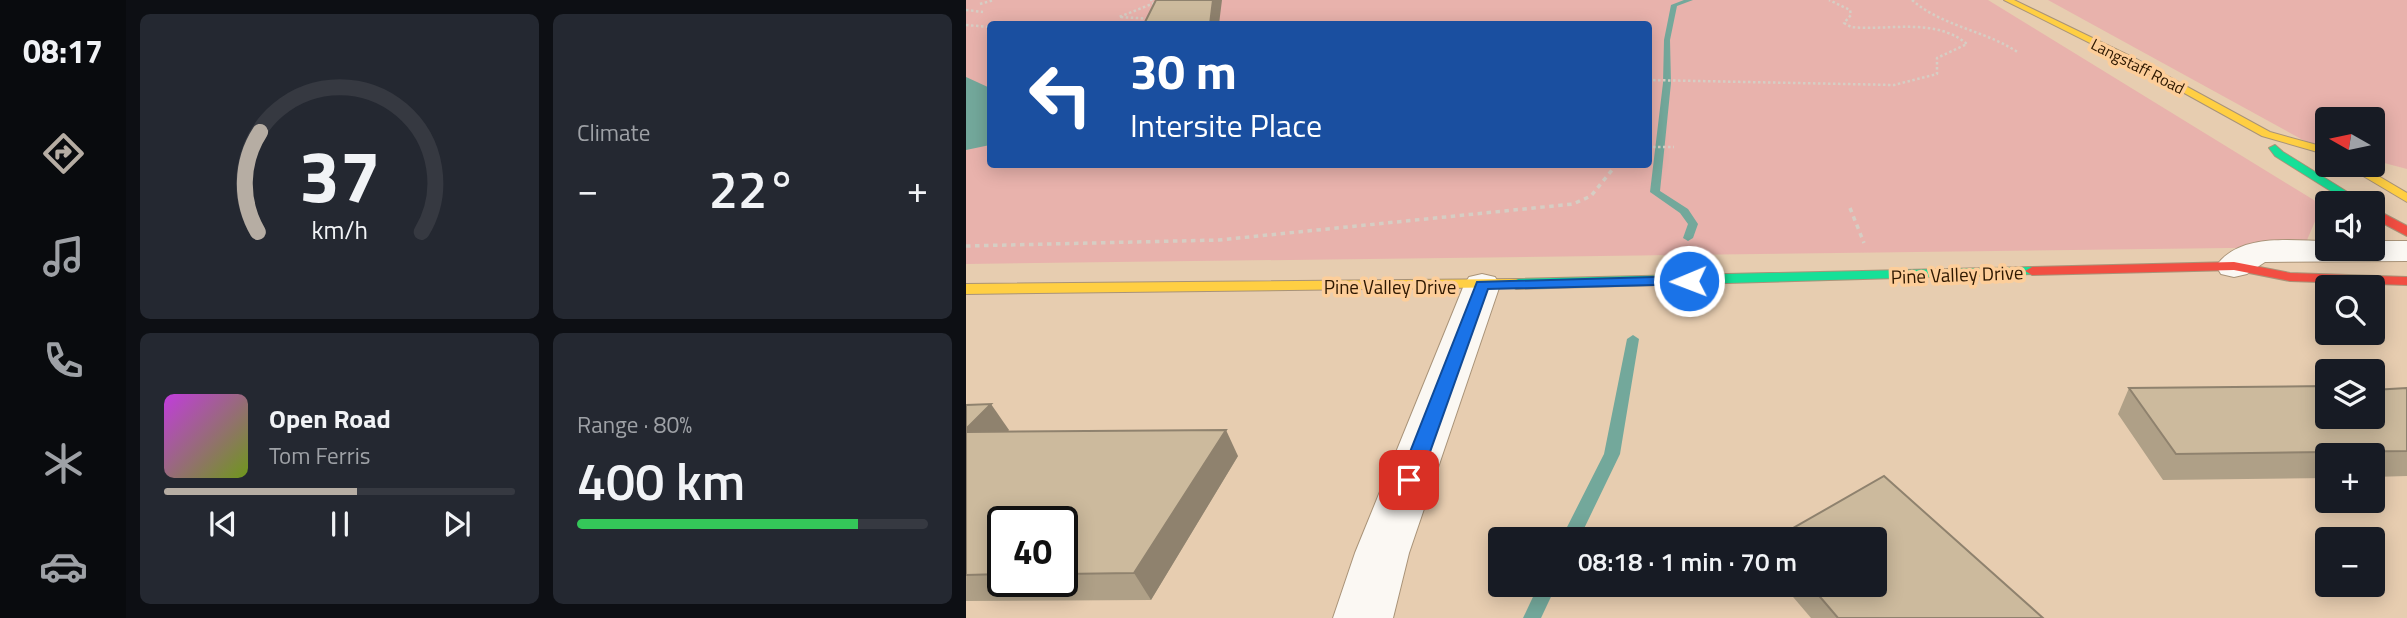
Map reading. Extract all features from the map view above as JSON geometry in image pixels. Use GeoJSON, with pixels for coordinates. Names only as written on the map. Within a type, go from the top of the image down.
{"type":"FeatureCollection","features":[{"type":"Feature","properties":{"kind":"street","name":"Langstaff Road"},"geometry":{"type":"LineString","coordinates":[[2008,0],[2133,61],[2266,134],[2315,148]]}},
{"type":"Feature","properties":{"kind":"street","name":"Langstaff Road"},"geometry":{"type":"LineString","coordinates":[[2266,134],[2279,154],[2339,191]]}},
{"type":"Feature","properties":{"kind":"street"},"geometry":{"type":"LineString","coordinates":[[2371,177],[2407,198]]}},
{"type":"Feature","properties":{"kind":"street"},"geometry":{"type":"LineString","coordinates":[[2385,219],[2407,232]]}},
{"type":"Feature","properties":{"kind":"street","name":"Pine Valley Drive"},"geometry":{"type":"LineString","coordinates":[[2234,266],[2258,252],[2407,251]]}},
{"type":"Feature","properties":{"kind":"street","name":"Pine Valley Drive"},"geometry":{"type":"LineString","coordinates":[[966,289],[1482,285],[2234,266],[2290,277],[2407,281]]}},
{"type":"Feature","properties":{"kind":"street"},"geometry":{"type":"LineString","coordinates":[[1363,618],[1382,553],[1482,285]]}},
{"type":"Feature","properties":{"kind":"path"},"geometry":{"type":"LineString","coordinates":[[980,4],[994,0]]}},
{"type":"Feature","properties":{"kind":"path"},"geometry":{"type":"LineString","coordinates":[[1150,0],[1162,0],[1119,17],[1154,19],[1153,21]]}},
{"type":"Feature","properties":{"kind":"path"},"geometry":{"type":"LineString","coordinates":[[1652,80],[1902,84],[1932,78],[1937,74],[1937,58],[1967,44],[1953,35],[1927,29],[1851,27],[1844,23],[1851,15],[1850,10],[1829,0]]}},
{"type":"Feature","properties":{"kind":"path"},"geometry":{"type":"LineString","coordinates":[[1912,0],[1930,16],[2003,42],[2019,53]]}},
{"type":"Feature","properties":{"kind":"path"},"geometry":{"type":"LineString","coordinates":[[966,10],[983,12]]}},
{"type":"Feature","properties":{"kind":"path"},"geometry":{"type":"LineString","coordinates":[[966,25],[987,27]]}},
{"type":"Feature","properties":{"kind":"path"},"geometry":{"type":"LineString","coordinates":[[1652,147],[1674,147]]}},
{"type":"Feature","properties":{"kind":"path"},"geometry":{"type":"LineString","coordinates":[[966,246],[1219,240],[1573,204],[1591,196],[1607,181],[1615,168]]}},
{"type":"Feature","properties":{"kind":"shaded area"},"geometry":{"type":"Polygon","coordinates":[[[966,0],[1988,0],[2315,201],[2315,221],[2304,247],[966,264],[966,0]]]}},
{"type":"Feature","properties":{"kind":"shaded area"},"geometry":{"type":"Polygon","coordinates":[[[2048,0],[2407,0],[2407,169],[2385,163],[2385,107],[2315,107],[2315,146],[2048,0]]]}},
{"type":"Feature","properties":{"kind":"water"},"geometry":{"type":"Polygon","coordinates":[[[966,77],[987,87],[987,146],[966,150],[966,77]]]}},
{"type":"Feature","properties":{"kind":"building"},"geometry":{"type":"Polygon","coordinates":[[[1156,0],[1213,0],[1210,21],[1146,21],[1156,0]]]}},
{"type":"Feature","properties":{"kind":"building"},"geometry":{"type":"Polygon","coordinates":[[[2315,386],[2315,429],[2385,429],[2385,389],[2407,388],[2407,451],[2385,451],[2385,443],[2315,443],[2315,452],[2176,454],[2129,388],[2315,386]]]}},
{"type":"Feature","properties":{"kind":"building"},"geometry":{"type":"Polygon","coordinates":[[[991,404],[966,429],[966,405],[991,404]]]}},
{"type":"Feature","properties":{"kind":"building"},"geometry":{"type":"Polygon","coordinates":[[[1226,430],[1134,573],[1078,574],[1078,506],[987,506],[987,574],[966,575],[966,432],[1226,430]]]}},
{"type":"Feature","properties":{"kind":"building"},"geometry":{"type":"Polygon","coordinates":[[[1884,476],[2043,618],[1838,618],[1820,597],[1887,597],[1887,527],[1795,527],[1884,476]]]}},
{"type":"Feature","properties":{"kind":"waterway"},"geometry":{"type":"LineString","coordinates":[[1688,238],[1693,224],[1684,211],[1655,192],[1667,83],[1667,40],[1674,5],[1690,0]]}},
{"type":"Feature","properties":{"kind":"waterway"},"geometry":{"type":"LineString","coordinates":[[1576,527],[1612,454],[1633,339]]}},
{"type":"Feature","properties":{"kind":"waterway"},"geometry":{"type":"LineString","coordinates":[[1532,617],[1542,597]]}},
{"type":"Feature","properties":{"kind":"traffic: fast"},"geometry":{"type":"LineString","coordinates":[[2275,148],[2279,154],[2339,191]]}},
{"type":"Feature","properties":{"kind":"traffic: fast"},"geometry":{"type":"LineString","coordinates":[[1516,284],[2032,271]]}},
{"type":"Feature","properties":{"kind":"traffic: slow"},"geometry":{"type":"LineString","coordinates":[[2008,0],[2133,61],[2266,134],[2315,148]]}},
{"type":"Feature","properties":{"kind":"traffic: slow"},"geometry":{"type":"LineString","coordinates":[[2371,177],[2407,198]]}},
{"type":"Feature","properties":{"kind":"traffic: slow"},"geometry":{"type":"LineString","coordinates":[[966,289],[1516,284]]}},
{"type":"Feature","properties":{"kind":"traffic: jam"},"geometry":{"type":"LineString","coordinates":[[2385,219],[2407,232]]}},
{"type":"Feature","properties":{"kind":"traffic: jam"},"geometry":{"type":"LineString","coordinates":[[2032,271],[2234,266],[2290,277],[2407,281]]}},
{"type":"Feature","properties":{"kind":"route"},"geometry":{"type":"LineString","coordinates":[[1409,480],[1482,285],[1689,281]]}}]}
